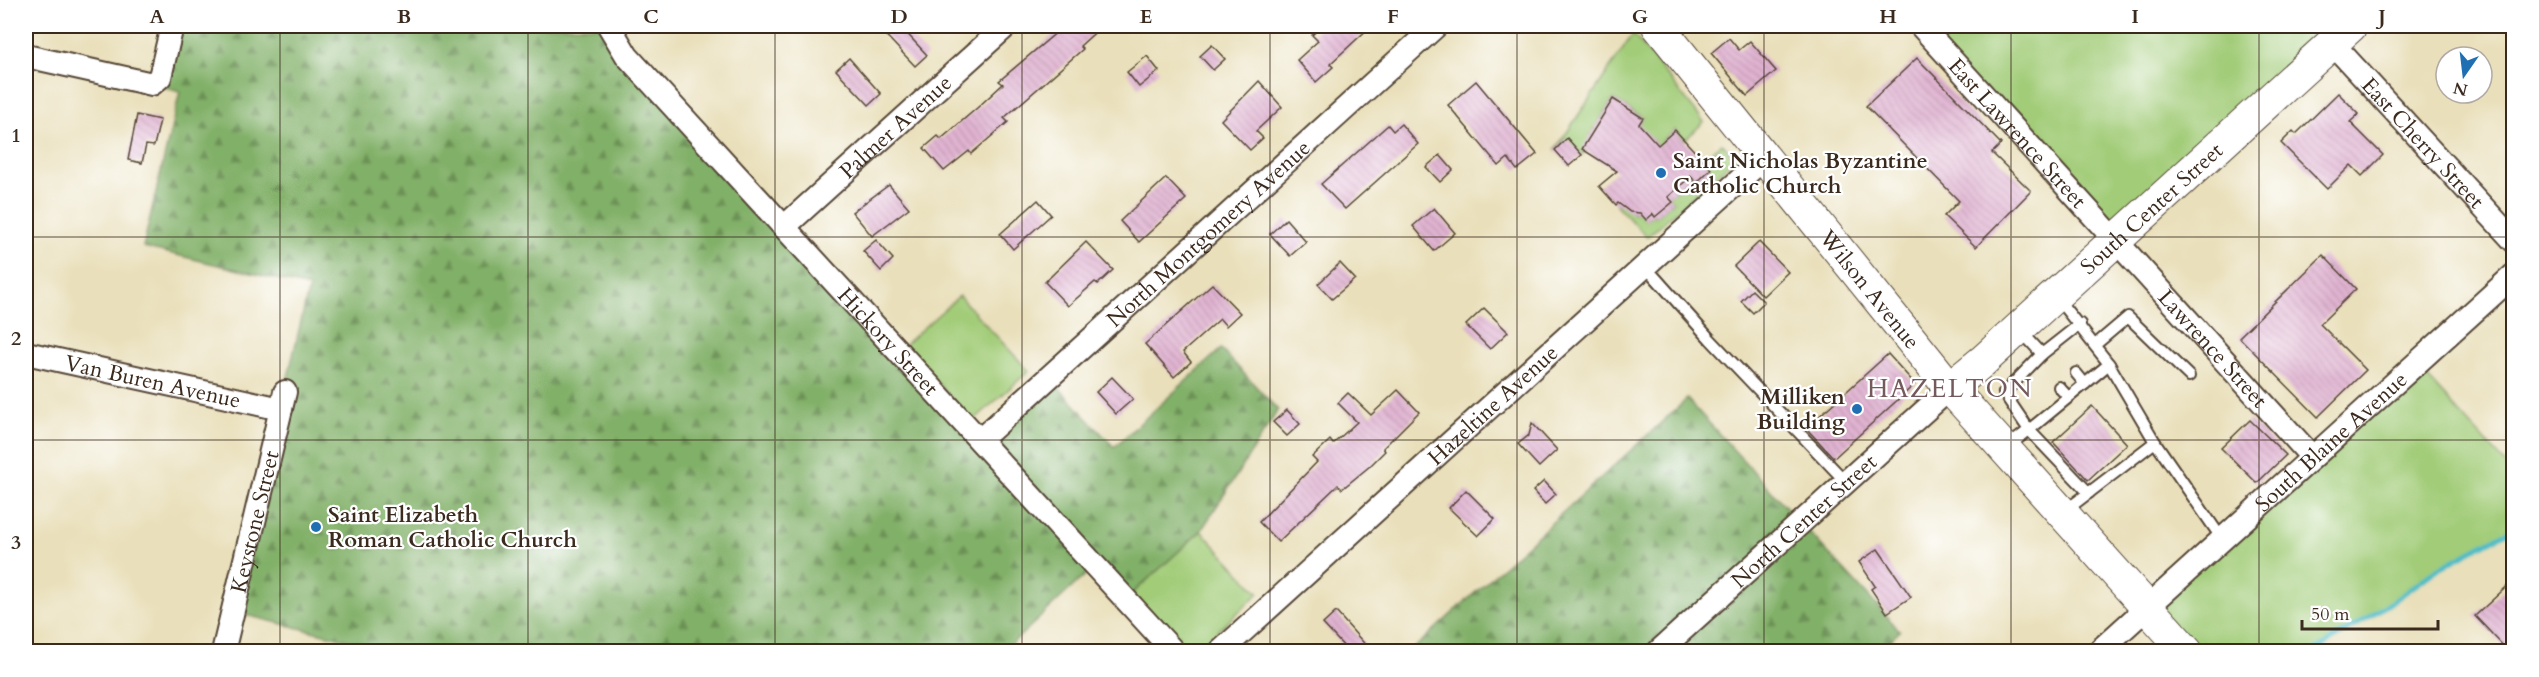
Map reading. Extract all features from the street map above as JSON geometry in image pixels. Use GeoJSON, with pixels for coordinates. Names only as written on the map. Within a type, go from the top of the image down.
{"type":"FeatureCollection","features":[{"type":"Feature","properties":{"kind":"main road","name":"Wilson Avenue"},"geometry":{"type":"LineString","coordinates":[[1658,26],[1950,387],[2016,439],[2063,513],[2187,651]]}},
{"type":"Feature","properties":{"kind":"main road","name":"South Center Street"},"geometry":{"type":"LineString","coordinates":[[1950,387],[2019,328],[2342,34]]}},
{"type":"Feature","properties":{"kind":"street"},"geometry":{"type":"LineString","coordinates":[[26,56],[152,84],[160,77],[171,26]]}},
{"type":"Feature","properties":{"kind":"street","name":"Hickory Street"},"geometry":{"type":"LineString","coordinates":[[609,26],[627,56],[1174,651]]}},
{"type":"Feature","properties":{"kind":"street","name":"Palmer Avenue"},"geometry":{"type":"LineString","coordinates":[[784,227],[1006,26]]}},
{"type":"Feature","properties":{"kind":"street","name":"North Montgomery Avenue"},"geometry":{"type":"LineString","coordinates":[[980,440],[1436,26]]}},
{"type":"Feature","properties":{"kind":"street","name":"East Lawrence Street"},"geometry":{"type":"LineString","coordinates":[[1921,26],[2116,240]]}},
{"type":"Feature","properties":{"kind":"street","name":"East Cherry Street"},"geometry":{"type":"LineString","coordinates":[[2342,34],[2514,242]]}},
{"type":"Feature","properties":{"kind":"street","name":"Hazeltine Avenue"},"geometry":{"type":"LineString","coordinates":[[1220,651],[1764,158]]}},
{"type":"Feature","properties":{"kind":"street","name":"Lawrence Street"},"geometry":{"type":"LineString","coordinates":[[2116,240],[2312,457]]}},
{"type":"Feature","properties":{"kind":"street","name":"South Blaine Avenue"},"geometry":{"type":"LineString","coordinates":[[2098,651],[2514,275]]}},
{"type":"Feature","properties":{"kind":"street","name":"Van Buren Avenue"},"geometry":{"type":"LineString","coordinates":[[26,352],[283,401]]}},
{"type":"Feature","properties":{"kind":"street","name":"North Center Street"},"geometry":{"type":"LineString","coordinates":[[1658,651],[1950,387]]}},
{"type":"Feature","properties":{"kind":"street","name":"Keystone Street"},"geometry":{"type":"LineString","coordinates":[[223,651],[283,401]]}},
{"type":"Feature","properties":{"kind":"lane"},"geometry":{"type":"LineString","coordinates":[[1645,266],[1710,339],[1846,482]]}},
{"type":"Feature","properties":{"kind":"lane"},"geometry":{"type":"LineString","coordinates":[[2054,296],[2080,324],[2109,364],[2155,442],[2222,539]]}},
{"type":"Feature","properties":{"kind":"lane"},"geometry":{"type":"LineString","coordinates":[[2095,345],[2128,318],[2189,376]]}},
{"type":"Feature","properties":{"kind":"lane"},"geometry":{"type":"LineString","coordinates":[[2080,324],[2039,361],[2022,380],[2004,393],[2016,439],[2089,493]]}},
{"type":"Feature","properties":{"kind":"lane"},"geometry":{"type":"LineString","coordinates":[[2019,328],[2039,361]]}},
{"type":"Feature","properties":{"kind":"lane"},"geometry":{"type":"LineString","coordinates":[[2016,439],[2109,364]]}},
{"type":"Feature","properties":{"kind":"lane"},"geometry":{"type":"LineString","coordinates":[[2076,373],[2085,384]]}},
{"type":"Feature","properties":{"kind":"lane"},"geometry":{"type":"LineString","coordinates":[[2059,387],[2068,397]]}},
{"type":"Feature","properties":{"kind":"lane"},"geometry":{"type":"LineString","coordinates":[[2041,404],[2049,413]]}},
{"type":"Feature","properties":{"kind":"lane"},"geometry":{"type":"LineString","coordinates":[[2063,513],[2155,442]]}},
{"type":"Feature","properties":{"kind":"green space"},"geometry":{"type":"Polygon","coordinates":[[[172,26],[609,26],[980,440],[1049,377],[1114,447],[1221,349],[1278,410],[1201,531],[1126,599],[1095,566],[1004,651],[394,651],[233,612],[309,287],[143,247],[180,91],[152,84],[172,26]]]}},
{"type":"Feature","properties":{"kind":"green space"},"geometry":{"type":"Polygon","coordinates":[[[1921,26],[2351,26],[2116,240],[1921,26]]]}},
{"type":"Feature","properties":{"kind":"green space"},"geometry":{"type":"Polygon","coordinates":[[[1633,34],[1704,122],[1685,140],[1675,130],[1662,141],[1660,148],[1638,125],[1643,118],[1613,99],[1590,136],[1595,139],[1582,155],[1567,139],[1555,150],[1633,34]]]}},
{"type":"Feature","properties":{"kind":"green space"},"geometry":{"type":"Polygon","coordinates":[[[1722,143],[1735,159],[1647,237],[1616,205],[1622,200],[1630,212],[1640,213],[1646,220],[1653,214],[1655,217],[1673,202],[1668,197],[1691,176],[1697,182],[1711,170],[1702,159],[1722,143]]]}},
{"type":"Feature","properties":{"kind":"green space"},"geometry":{"type":"Polygon","coordinates":[[[959,296],[1029,371],[973,421],[903,346],[959,296]]]}},
{"type":"Feature","properties":{"kind":"green space"},"geometry":{"type":"Polygon","coordinates":[[[2415,364],[2513,472],[2513,528],[2436,570],[2395,600],[2313,651],[2187,651],[2147,607],[2415,364]]]}},
{"type":"Feature","properties":{"kind":"green space"},"geometry":{"type":"Polygon","coordinates":[[[1687,399],[1900,631],[1878,652],[1410,652],[1687,399]]]}},
{"type":"Feature","properties":{"kind":"green space"},"geometry":{"type":"Polygon","coordinates":[[[1201,531],[1259,593],[1195,652],[1183,651],[1131,595],[1201,531]]]}},
{"type":"Feature","properties":{"kind":"building"},"geometry":{"type":"Polygon","coordinates":[[[877,26],[900,26],[927,55],[915,66],[877,26]]]}},
{"type":"Feature","properties":{"kind":"building"},"geometry":{"type":"Polygon","coordinates":[[[1064,26],[1102,26],[1080,46],[1083,49],[1004,118],[1008,122],[971,154],[969,151],[944,171],[924,148],[938,136],[941,139],[977,108],[1003,84],[999,81],[1064,26]]]}},
{"type":"Feature","properties":{"kind":"building"},"geometry":{"type":"Polygon","coordinates":[[[1322,26],[1371,26],[1330,64],[1333,67],[1316,82],[1297,60],[1318,41],[1312,35],[1322,26]]]}},
{"type":"Feature","properties":{"kind":"building"},"geometry":{"type":"Polygon","coordinates":[[[1729,38],[1739,50],[1750,41],[1776,71],[1747,96],[1711,53],[1729,38]]]}},
{"type":"Feature","properties":{"kind":"building"},"geometry":{"type":"Polygon","coordinates":[[[1212,45],[1225,59],[1213,70],[1200,56],[1212,45]]]}},
{"type":"Feature","properties":{"kind":"building"},"geometry":{"type":"Polygon","coordinates":[[[1147,56],[1159,71],[1139,87],[1127,72],[1147,56]]]}},
{"type":"Feature","properties":{"kind":"building"},"geometry":{"type":"Polygon","coordinates":[[[849,58],[881,94],[869,105],[836,70],[849,58]]]}},
{"type":"Feature","properties":{"kind":"building"},"geometry":{"type":"Polygon","coordinates":[[[1917,58],[2001,144],[1992,153],[2031,191],[1976,247],[1944,216],[1959,201],[1866,106],[1917,58]]]}},
{"type":"Feature","properties":{"kind":"building"},"geometry":{"type":"Polygon","coordinates":[[[1259,81],[1282,107],[1256,131],[1263,138],[1250,150],[1221,120],[1259,81]]]}},
{"type":"Feature","properties":{"kind":"building"},"geometry":{"type":"Polygon","coordinates":[[[1476,81],[1537,154],[1517,170],[1508,158],[1499,166],[1448,105],[1476,81]]]}},
{"type":"Feature","properties":{"kind":"building"},"geometry":{"type":"Polygon","coordinates":[[[2338,93],[2359,114],[2350,122],[2383,155],[2362,176],[2351,165],[2327,189],[2281,143],[2293,131],[2296,134],[2338,93]]]}},
{"type":"Feature","properties":{"kind":"building","name":"Saint Nicholas Byzantine Catholic Church"},"geometry":{"type":"Polygon","coordinates":[[[1613,99],[1643,118],[1639,124],[1658,145],[1675,130],[1711,169],[1696,183],[1691,176],[1668,197],[1673,202],[1655,217],[1653,214],[1646,220],[1640,213],[1630,212],[1618,203],[1616,205],[1599,186],[1617,171],[1582,149],[1613,99]]]}},
{"type":"Feature","properties":{"kind":"building"},"geometry":{"type":"Polygon","coordinates":[[[137,115],[160,120],[154,146],[146,145],[142,163],[128,160],[137,115]]]}},
{"type":"Feature","properties":{"kind":"building"},"geometry":{"type":"Polygon","coordinates":[[[1401,124],[1418,144],[1345,209],[1321,184],[1388,125],[1393,131],[1401,124]]]}},
{"type":"Feature","properties":{"kind":"building"},"geometry":{"type":"Polygon","coordinates":[[[1567,138],[1582,155],[1569,166],[1555,150],[1567,138]]]}},
{"type":"Feature","properties":{"kind":"building"},"geometry":{"type":"Polygon","coordinates":[[[1440,155],[1453,170],[1440,182],[1426,167],[1440,155]]]}},
{"type":"Feature","properties":{"kind":"building"},"geometry":{"type":"Polygon","coordinates":[[[1166,178],[1186,199],[1139,242],[1120,221],[1166,178]]]}},
{"type":"Feature","properties":{"kind":"building"},"geometry":{"type":"Polygon","coordinates":[[[889,185],[909,208],[872,236],[852,212],[889,185]]]}},
{"type":"Feature","properties":{"kind":"building"},"geometry":{"type":"Polygon","coordinates":[[[1038,200],[1051,215],[1013,249],[1000,234],[1038,200]]]}},
{"type":"Feature","properties":{"kind":"building"},"geometry":{"type":"Polygon","coordinates":[[[1434,208],[1455,233],[1434,251],[1413,226],[1434,208]]]}},
{"type":"Feature","properties":{"kind":"building"},"geometry":{"type":"Polygon","coordinates":[[[1286,219],[1306,242],[1290,256],[1270,234],[1286,219]]]}},
{"type":"Feature","properties":{"kind":"building"},"geometry":{"type":"Polygon","coordinates":[[[876,240],[893,259],[881,271],[863,251],[876,240]]]}},
{"type":"Feature","properties":{"kind":"building"},"geometry":{"type":"Polygon","coordinates":[[[1086,242],[1113,270],[1098,284],[1095,282],[1068,306],[1045,282],[1086,242]]]}},
{"type":"Feature","properties":{"kind":"building"},"geometry":{"type":"Polygon","coordinates":[[[1759,242],[1788,272],[1763,296],[1734,266],[1759,242]]]}},
{"type":"Feature","properties":{"kind":"building"},"geometry":{"type":"Polygon","coordinates":[[[2323,255],[2356,289],[2320,324],[2366,370],[2318,417],[2239,337],[2323,255]]]}},
{"type":"Feature","properties":{"kind":"building"},"geometry":{"type":"Polygon","coordinates":[[[1340,263],[1355,279],[1332,299],[1318,284],[1340,263]]]}},
{"type":"Feature","properties":{"kind":"building"},"geometry":{"type":"Polygon","coordinates":[[[1212,284],[1240,313],[1226,326],[1220,319],[1183,352],[1191,362],[1174,377],[1145,344],[1212,284]]]}},
{"type":"Feature","properties":{"kind":"building"},"geometry":{"type":"Polygon","coordinates":[[[1752,290],[1764,302],[1753,313],[1741,301],[1752,290]]]}},
{"type":"Feature","properties":{"kind":"building"},"geometry":{"type":"Polygon","coordinates":[[[1484,308],[1508,332],[1490,349],[1466,325],[1484,308]]]}},
{"type":"Feature","properties":{"kind":"building","name":"Milliken Building"},"geometry":{"type":"Polygon","coordinates":[[[1888,354],[1915,384],[1834,458],[1806,428],[1888,354]]]}},
{"type":"Feature","properties":{"kind":"building"},"geometry":{"type":"Polygon","coordinates":[[[1112,377],[1133,399],[1116,414],[1096,392],[1112,377]]]}},
{"type":"Feature","properties":{"kind":"building"},"geometry":{"type":"Polygon","coordinates":[[[1398,390],[1419,412],[1383,448],[1385,451],[1370,466],[1342,489],[1338,485],[1278,542],[1259,522],[1317,462],[1312,457],[1330,440],[1333,444],[1357,422],[1338,403],[1348,393],[1371,415],[1398,390]]]}},
{"type":"Feature","properties":{"kind":"building"},"geometry":{"type":"Polygon","coordinates":[[[2092,406],[2127,444],[2088,480],[2053,442],[2092,406]]]}},
{"type":"Feature","properties":{"kind":"building"},"geometry":{"type":"Polygon","coordinates":[[[1287,410],[1300,424],[1287,436],[1273,422],[1287,410]]]}},
{"type":"Feature","properties":{"kind":"building"},"geometry":{"type":"Polygon","coordinates":[[[2250,420],[2286,455],[2257,483],[2221,448],[2250,420]]]}},
{"type":"Feature","properties":{"kind":"building"},"geometry":{"type":"Polygon","coordinates":[[[1532,423],[1557,450],[1539,467],[1518,444],[1529,435],[1532,423]]]}},
{"type":"Feature","properties":{"kind":"building"},"geometry":{"type":"Polygon","coordinates":[[[1544,481],[1556,494],[1545,504],[1533,491],[1544,481]]]}},
{"type":"Feature","properties":{"kind":"building"},"geometry":{"type":"Polygon","coordinates":[[[1466,490],[1495,519],[1478,536],[1449,508],[1466,490]]]}},
{"type":"Feature","properties":{"kind":"building"},"geometry":{"type":"Polygon","coordinates":[[[1878,549],[1911,597],[1887,613],[1871,589],[1875,586],[1859,562],[1878,549]]]}},
{"type":"Feature","properties":{"kind":"building"},"geometry":{"type":"Polygon","coordinates":[[[2514,580],[2514,651],[2508,651],[2475,616],[2514,580]]]}},
{"type":"Feature","properties":{"kind":"building"},"geometry":{"type":"Polygon","coordinates":[[[1336,612],[1371,651],[1348,651],[1323,624],[1336,612]]]}},
{"type":"Feature","properties":{"kind":"waterway"},"geometry":{"type":"LineString","coordinates":[[2313,652],[2395,600],[2436,570],[2514,528]]}},
{"type":"Feature","properties":{"kind":"place","name":"Saint Nicholas Byzantine Catholic Church"},"geometry":{"type":"Point","coordinates":[1661,173]}},
{"type":"Feature","properties":{"kind":"place","name":"Milliken Building"},"geometry":{"type":"Point","coordinates":[1857,409]}},
{"type":"Feature","properties":{"kind":"place","name":"Saint Elizabeth Roman Catholic Church"},"geometry":{"type":"Point","coordinates":[316,527]}},
{"type":"Feature","properties":{"kind":"district","name":"HAZELTON"},"geometry":{"type":"Point","coordinates":[1950,388]}}]}
